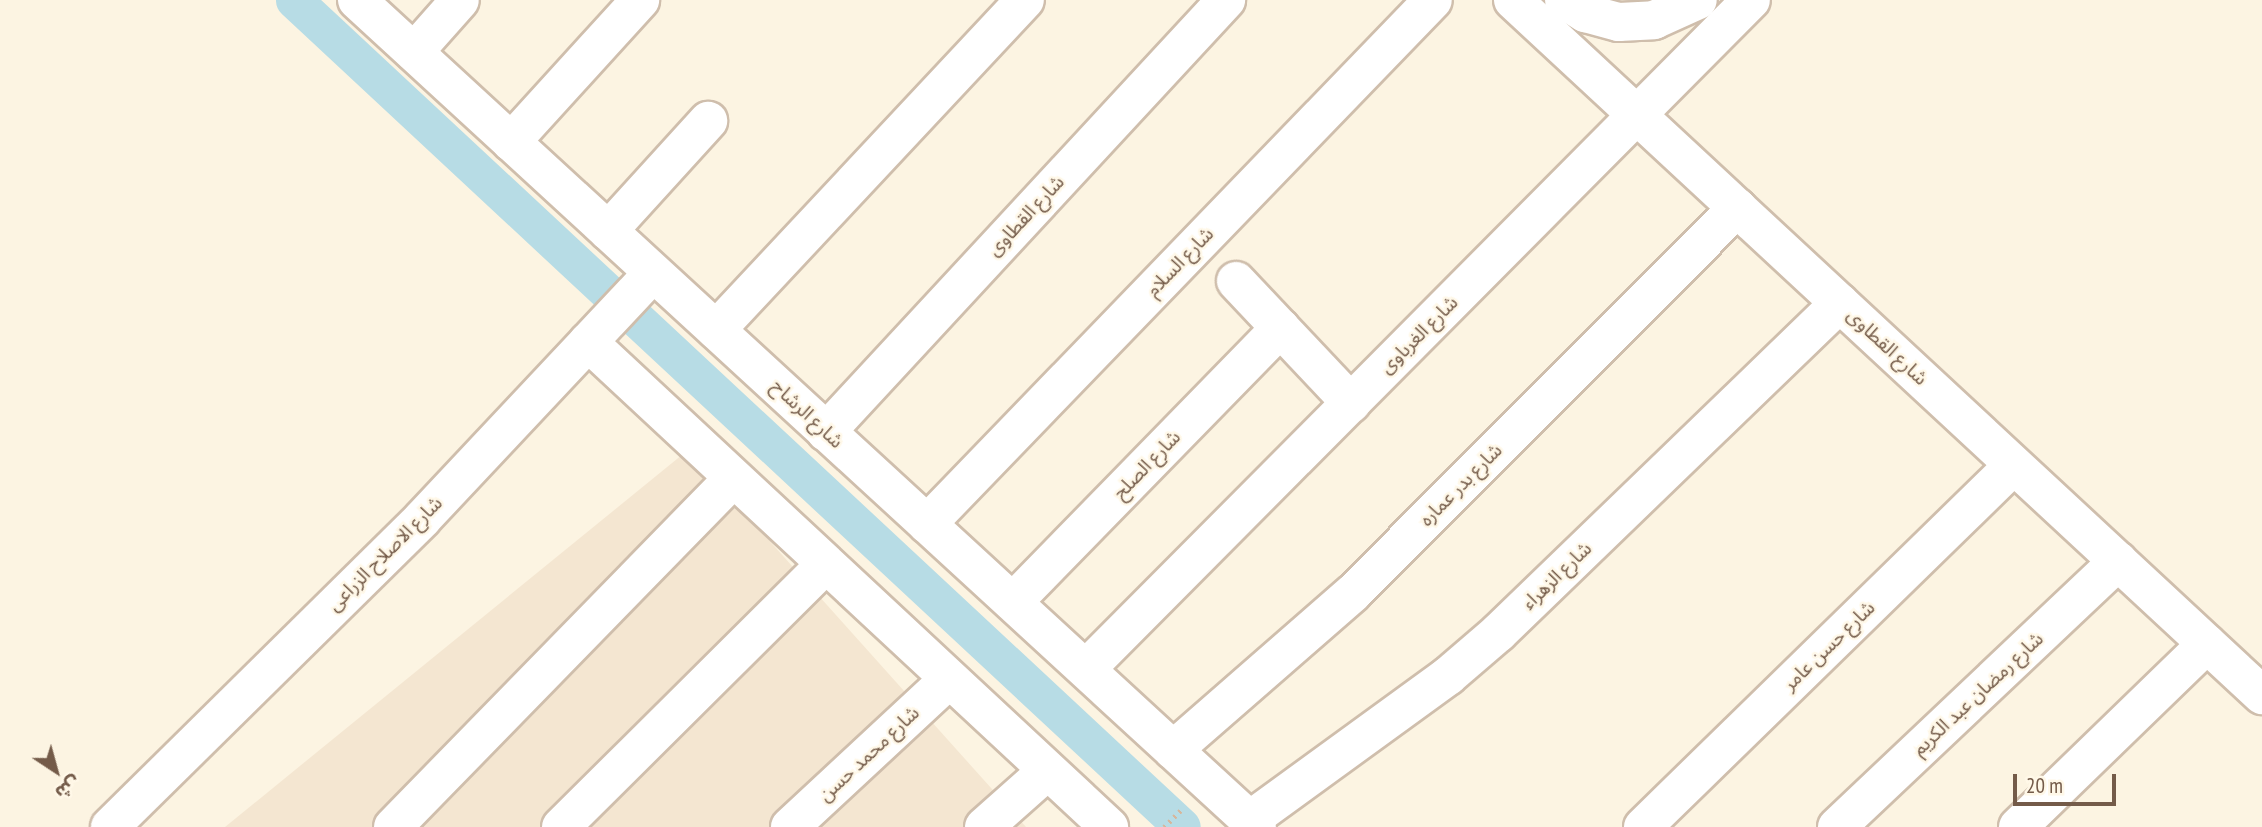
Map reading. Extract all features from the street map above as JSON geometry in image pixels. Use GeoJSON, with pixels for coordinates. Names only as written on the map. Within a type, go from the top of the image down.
{"type":"FeatureCollection","features":[{"type":"Feature","properties":{"kind":"street","name":"شارع الرشاح"},"geometry":{"type":"LineString","coordinates":[[357,0],[1253,824]]}},
{"type":"Feature","properties":{"kind":"street"},"geometry":{"type":"LineString","coordinates":[[414,52],[460,0]]}},
{"type":"Feature","properties":{"kind":"street"},"geometry":{"type":"LineString","coordinates":[[512,142],[640,0]]}},
{"type":"Feature","properties":{"kind":"street"},"geometry":{"type":"LineString","coordinates":[[716,330],[1025,0]]}},
{"type":"Feature","properties":{"kind":"street","name":"شارع القطاوى"},"geometry":{"type":"LineString","coordinates":[[826,432],[1226,0]]}},
{"type":"Feature","properties":{"kind":"street","name":"شارع السلام"},"geometry":{"type":"LineString","coordinates":[[927,524],[1433,0]]}},
{"type":"Feature","properties":{"kind":"street","name":"شارع القطاوى"},"geometry":{"type":"LineString","coordinates":[[1513,0],[2262,695]]}},
{"type":"Feature","properties":{"kind":"street"},"geometry":{"type":"LineString","coordinates":[[1564,0],[1585,13],[1619,22],[1654,20],[1698,0]]}},
{"type":"Feature","properties":{"kind":"street","name":"شارع الغرباوى"},"geometry":{"type":"LineString","coordinates":[[1086,669],[1751,0]]}},
{"type":"Feature","properties":{"kind":"street"},"geometry":{"type":"LineString","coordinates":[[608,232],[708,121]]}},
{"type":"Feature","properties":{"kind":"street","name":"شارع بدر عماره"},"geometry":{"type":"LineString","coordinates":[[1174,750],[1353,593],[1737,208]]}},
{"type":"Feature","properties":{"kind":"street","name":"شارع الاصلاح الزراعى"},"geometry":{"type":"LineString","coordinates":[[110,827],[422,519],[653,273]]}},
{"type":"Feature","properties":{"kind":"street"},"geometry":{"type":"LineString","coordinates":[[1236,281],[1351,403]]}},
{"type":"Feature","properties":{"kind":"street","name":"شارع الزهراء"},"geometry":{"type":"LineString","coordinates":[[1253,824],[1448,676],[1498,633],[1839,303]]}},
{"type":"Feature","properties":{"kind":"street","name":"شارع الصلح"},"geometry":{"type":"LineString","coordinates":[[1013,602],[1280,328]]}},
{"type":"Feature","properties":{"kind":"street"},"geometry":{"type":"LineString","coordinates":[[588,342],[733,480],[1109,827]]}},
{"type":"Feature","properties":{"kind":"street","name":"شارع حسن عامر"},"geometry":{"type":"LineString","coordinates":[[1643,827],[2014,465]]}},
{"type":"Feature","properties":{"kind":"street"},"geometry":{"type":"LineString","coordinates":[[393,827],[733,480]]}},
{"type":"Feature","properties":{"kind":"street","name":"شارع رمضان عبد الكريم"},"geometry":{"type":"LineString","coordinates":[[1837,827],[2118,561]]}},
{"type":"Feature","properties":{"kind":"street"},"geometry":{"type":"LineString","coordinates":[[561,827],[825,565]]}},
{"type":"Feature","properties":{"kind":"street"},"geometry":{"type":"LineString","coordinates":[[2018,827],[2207,644]]}},
{"type":"Feature","properties":{"kind":"street","name":"شارع محمد حسن"},"geometry":{"type":"LineString","coordinates":[[790,827],[948,680]]}},
{"type":"Feature","properties":{"kind":"street"},"geometry":{"type":"LineString","coordinates":[[984,827],[1047,771]]}},
{"type":"Feature","properties":{"kind":"shaded area"},"geometry":{"type":"Polygon","coordinates":[[[688,450],[1026,827],[225,827],[688,450]]]}},
{"type":"Feature","properties":{"kind":"waterway"},"geometry":{"type":"LineString","coordinates":[[294,0],[1182,827]]}}]}
